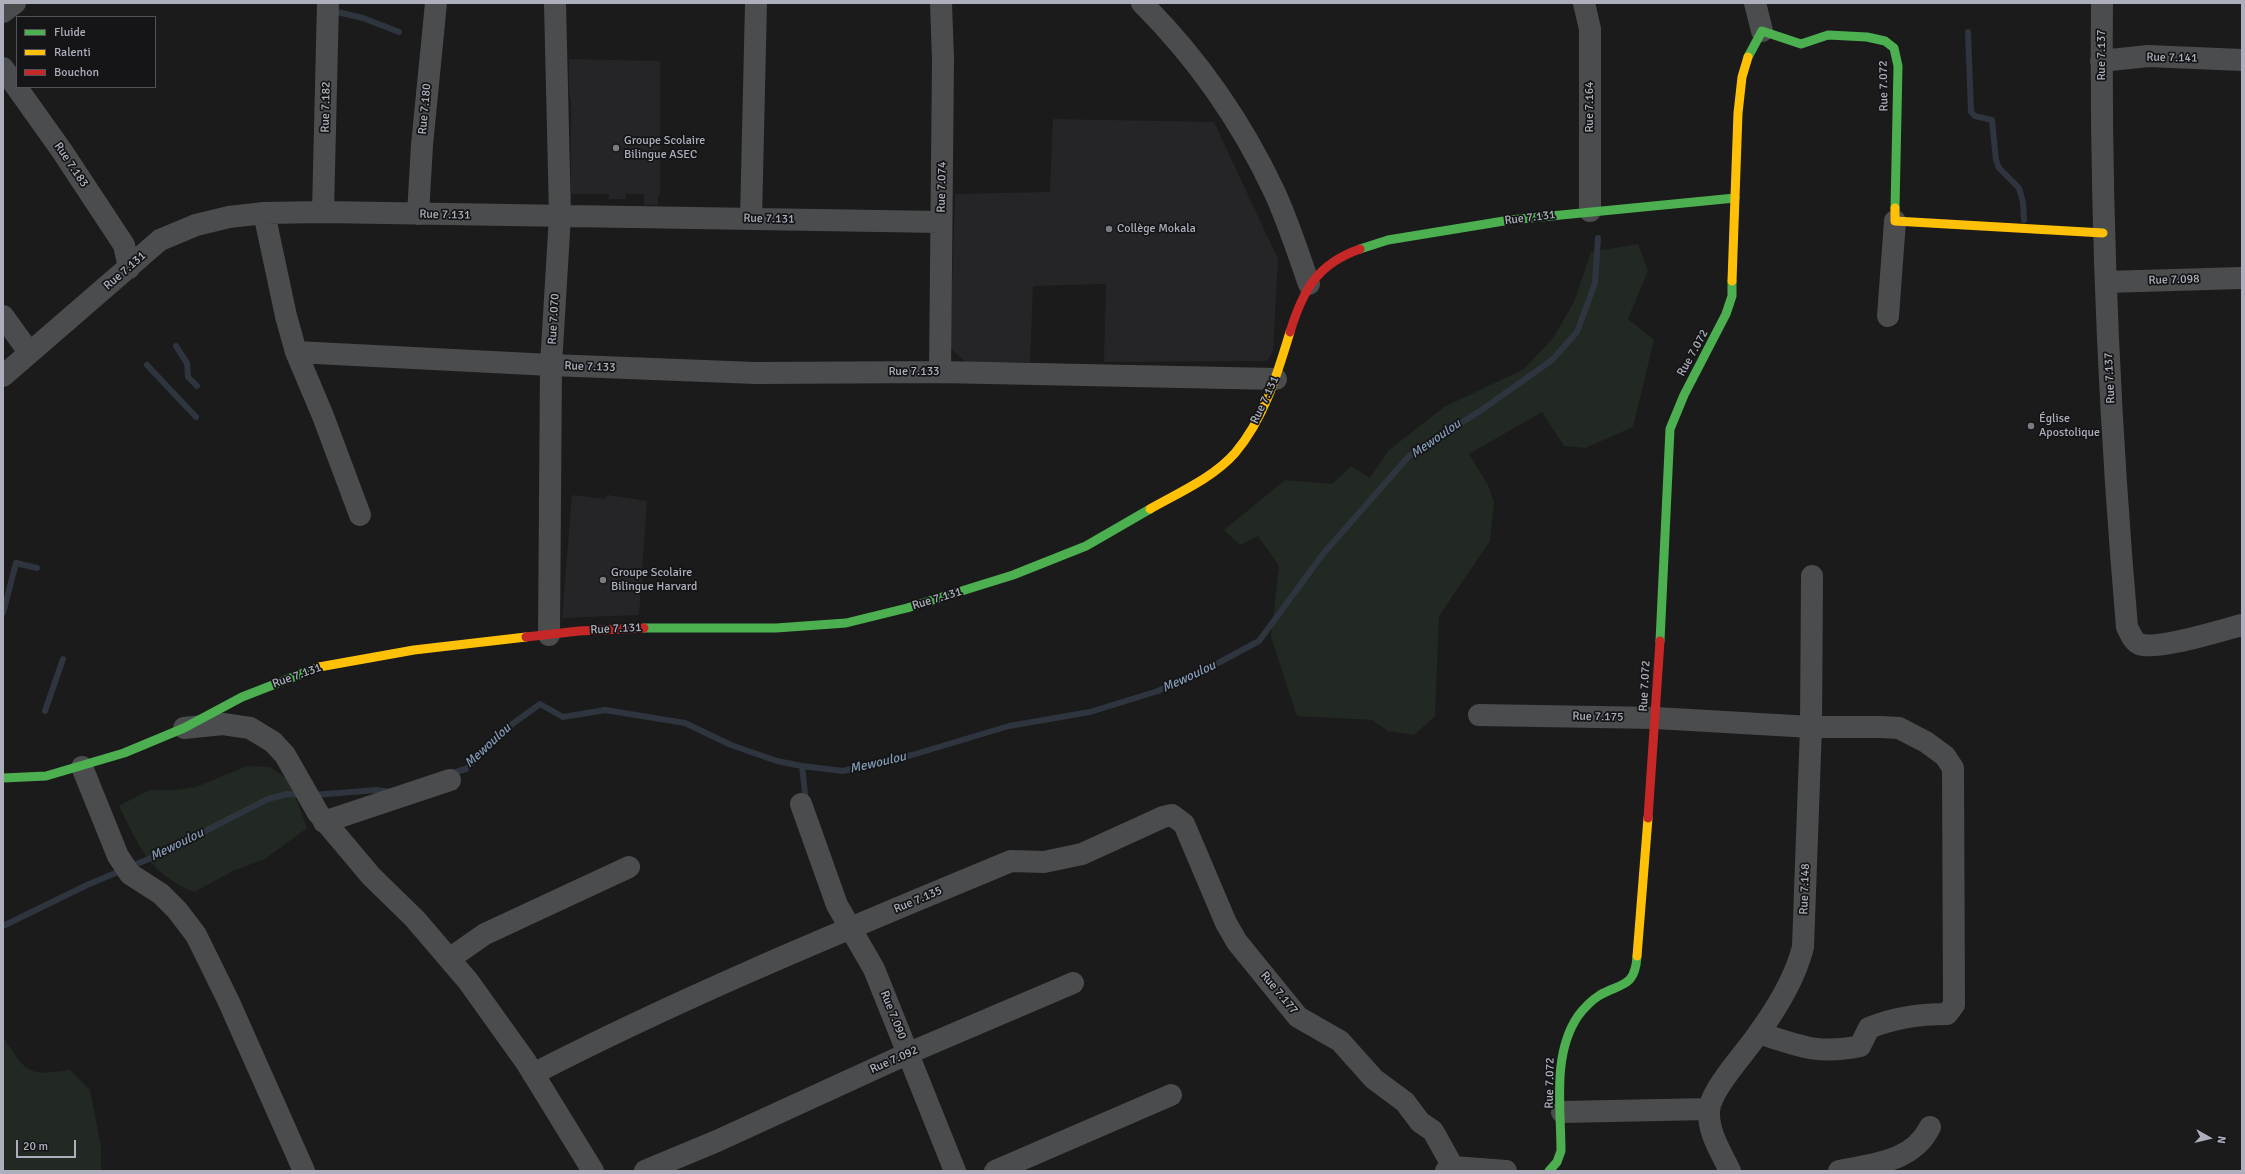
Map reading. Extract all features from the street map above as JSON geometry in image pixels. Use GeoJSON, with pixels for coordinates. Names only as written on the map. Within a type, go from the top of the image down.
{"type":"FeatureCollection","features":[{"type":"Feature","properties":{"kind":"street"},"geometry":{"type":"LineString","coordinates":[[3,12],[15,3]]}},
{"type":"Feature","properties":{"kind":"street","name":"Rue 7.182"},"geometry":{"type":"LineString","coordinates":[[323,212],[328,3]]}},
{"type":"Feature","properties":{"kind":"street","name":"Rue 7.180"},"geometry":{"type":"LineString","coordinates":[[418,214],[424,122],[436,3]]}},
{"type":"Feature","properties":{"kind":"street","name":"Rue 7.070"},"geometry":{"type":"LineString","coordinates":[[549,634],[551,365],[560,216],[555,3]]}},
{"type":"Feature","properties":{"kind":"street"},"geometry":{"type":"LineString","coordinates":[[751,219],[756,3]]}},
{"type":"Feature","properties":{"kind":"street","name":"Rue 7.074"},"geometry":{"type":"LineString","coordinates":[[940,372],[943,67],[942,3]]}},
{"type":"Feature","properties":{"kind":"street"},"geometry":{"type":"LineString","coordinates":[[1142,3],[1175,37],[1236,119],[1274,192],[1308,284]]}},
{"type":"Feature","properties":{"kind":"street","name":"Rue 7.164"},"geometry":{"type":"LineString","coordinates":[[1584,3],[1590,29],[1590,212]]}},
{"type":"Feature","properties":{"kind":"street"},"geometry":{"type":"LineString","coordinates":[[1755,3],[1762,31]]}},
{"type":"Feature","properties":{"kind":"street","name":"Rue 7.137"},"geometry":{"type":"LineString","coordinates":[[2102,3],[2102,233],[2106,282],[2116,503],[2127,626],[2131,637],[2139,644],[2153,645],[2218,633],[2242,625]]}},
{"type":"Feature","properties":{"kind":"street","name":"Rue 7.072"},"geometry":{"type":"LineString","coordinates":[[1549,1171],[1557,1162],[1561,1151],[1562,1112],[1560,1068],[1565,1042],[1574,1021],[1592,1000],[1628,984],[1632,978],[1637,962],[1656,718],[1670,430],[1677,405],[1718,334],[1732,296],[1740,94],[1748,57],[1754,40],[1762,31],[1801,44],[1828,35],[1836,35],[1867,37],[1885,41],[1894,48],[1898,66],[1895,221]]}},
{"type":"Feature","properties":{"kind":"street","name":"Rue 7.141"},"geometry":{"type":"LineString","coordinates":[[2101,61],[2148,56],[2242,60]]}},
{"type":"Feature","properties":{"kind":"street","name":"Rue 7.183"},"geometry":{"type":"LineString","coordinates":[[3,68],[16,86]]}},
{"type":"Feature","properties":{"kind":"street","name":"Rue 7.183"},"geometry":{"type":"LineString","coordinates":[[17,88],[62,150],[124,245],[130,268]]}},
{"type":"Feature","properties":{"kind":"street","name":"Rue 7.131"},"geometry":{"type":"LineString","coordinates":[[3,778],[46,776],[82,767],[124,753],[184,728],[242,696],[314,668],[414,650],[549,634],[656,627],[776,628],[846,623],[907,608],[1013,575],[1086,546],[1208,475],[1234,454],[1258,420],[1276,379],[1293,323],[1308,284],[1326,267],[1346,254],[1388,240],[1510,220],[1735,198]]}},
{"type":"Feature","properties":{"kind":"street","name":"Rue 7.131"},"geometry":{"type":"LineString","coordinates":[[3,376],[28,352],[130,268],[160,240],[196,225],[228,217],[264,213],[323,212],[941,222]]}},
{"type":"Feature","properties":{"kind":"street"},"geometry":{"type":"LineString","coordinates":[[264,213],[286,316],[296,352],[323,416],[360,515]]}},
{"type":"Feature","properties":{"kind":"street"},"geometry":{"type":"LineString","coordinates":[[1888,316],[1895,221],[2102,233]]}},
{"type":"Feature","properties":{"kind":"street","name":"Rue 7.098"},"geometry":{"type":"LineString","coordinates":[[2106,282],[2242,278]]}},
{"type":"Feature","properties":{"kind":"street"},"geometry":{"type":"LineString","coordinates":[[3,316],[28,352]]}},
{"type":"Feature","properties":{"kind":"street","name":"Rue 7.133"},"geometry":{"type":"LineString","coordinates":[[296,352],[551,365],[755,373],[940,372],[1276,379]]}},
{"type":"Feature","properties":{"kind":"street","name":"Rue 7.148"},"geometry":{"type":"LineString","coordinates":[[1709,1109],[1719,1088],[1759,1033],[1793,977],[1803,947],[1811,727],[1812,576]]}},
{"type":"Feature","properties":{"kind":"street","name":"Rue 7.175"},"geometry":{"type":"LineString","coordinates":[[1479,715],[1656,718],[1811,727],[1899,728],[1926,742],[1945,756],[1953,768],[1954,1005],[1947,1014],[1934,1014],[1883,1022],[1869,1028],[1860,1046],[1837,1051],[1801,1047],[1759,1033]]}},
{"type":"Feature","properties":{"kind":"street"},"geometry":{"type":"LineString","coordinates":[[184,728],[224,724],[250,728],[273,742],[285,756],[324,822],[371,876],[415,919],[468,981],[533,1074],[592,1171]]}},
{"type":"Feature","properties":{"kind":"street"},"geometry":{"type":"LineString","coordinates":[[82,767],[108,837],[130,874],[161,894],[178,910],[196,935],[228,1000],[304,1171]]}},
{"type":"Feature","properties":{"kind":"street"},"geometry":{"type":"LineString","coordinates":[[324,822],[450,780]]}},
{"type":"Feature","properties":{"kind":"street","name":"Rue 7.090"},"geometry":{"type":"LineString","coordinates":[[801,804],[836,905],[852,928],[874,969],[909,1053],[955,1171]]}},
{"type":"Feature","properties":{"kind":"street","name":"Rue 7.135"},"geometry":{"type":"LineString","coordinates":[[533,1074],[603,1038],[852,928],[1012,861],[1044,862],[1082,854],[1163,817],[1172,815],[1179,819]]}},
{"type":"Feature","properties":{"kind":"street","name":"Rue 7.177"},"geometry":{"type":"LineString","coordinates":[[1179,819],[1184,824],[1226,923],[1237,942],[1298,1016],[1340,1041],[1374,1079],[1404,1102],[1420,1122],[1433,1131],[1449,1169]]}},
{"type":"Feature","properties":{"kind":"street"},"geometry":{"type":"LineString","coordinates":[[449,959],[485,934],[629,867]]}},
{"type":"Feature","properties":{"kind":"street","name":"Rue 7.092"},"geometry":{"type":"LineString","coordinates":[[645,1171],[718,1141],[909,1053],[1073,983]]}},
{"type":"Feature","properties":{"kind":"street"},"geometry":{"type":"LineString","coordinates":[[995,1171],[1171,1095]]}},
{"type":"Feature","properties":{"kind":"street"},"geometry":{"type":"LineString","coordinates":[[1562,1112],[1709,1109],[1710,1123],[1714,1138],[1730,1171]]}},
{"type":"Feature","properties":{"kind":"street"},"geometry":{"type":"LineString","coordinates":[[1839,1171],[1892,1161],[1909,1153],[1926,1137],[1930,1127]]}},
{"type":"Feature","properties":{"kind":"street"},"geometry":{"type":"LineString","coordinates":[[1449,1169],[1506,1171]]}},
{"type":"Feature","properties":{"kind":"shaded area","name":"Groupe Scolaire Bilingue ASEC"},"geometry":{"type":"Polygon","coordinates":[[[569,59],[660,61],[660,194],[658,195],[658,205],[644,205],[644,194],[626,194],[626,199],[609,199],[609,194],[571,194],[571,101],[569,91],[569,59]]]}},
{"type":"Feature","properties":{"kind":"shaded area","name":"Collège Mokala"},"geometry":{"type":"Polygon","coordinates":[[[1053,119],[1214,122],[1278,259],[1273,351],[1267,361],[1104,362],[1106,284],[1033,286],[1030,362],[968,364],[950,348],[955,194],[1050,192],[1053,119]]]}},
{"type":"Feature","properties":{"kind":"shaded area"},"geometry":{"type":"Polygon","coordinates":[[[1638,244],[1648,271],[1628,319],[1654,340],[1633,427],[1585,448],[1564,446],[1542,412],[1469,454],[1488,485],[1494,503],[1490,541],[1439,616],[1435,716],[1414,735],[1388,731],[1372,720],[1297,716],[1271,637],[1279,566],[1258,536],[1240,545],[1224,530],[1285,480],[1332,484],[1351,466],[1370,478],[1388,451],[1444,407],[1524,369],[1553,338],[1574,302],[1591,252],[1638,244]]]}},
{"type":"Feature","properties":{"kind":"shaded area","name":"Groupe Scolaire Bilingue Harvard"},"geometry":{"type":"Polygon","coordinates":[[[572,495],[604,499],[608,495],[647,501],[639,615],[562,618],[572,495]]]}},
{"type":"Feature","properties":{"kind":"shaded area"},"geometry":{"type":"Polygon","coordinates":[[[247,766],[270,767],[289,780],[307,828],[265,859],[235,870],[194,892],[166,877],[147,857],[133,834],[119,806],[149,790],[176,790],[196,787],[247,766]]]}},
{"type":"Feature","properties":{"kind":"shaded area"},"geometry":{"type":"Polygon","coordinates":[[[3,1037],[17,1058],[29,1069],[36,1072],[70,1070],[90,1090],[101,1147],[101,1171],[3,1171],[3,1037]]]}},
{"type":"Feature","properties":{"kind":"waterway"},"geometry":{"type":"LineString","coordinates":[[337,12],[363,18],[399,32]]}},
{"type":"Feature","properties":{"kind":"waterway"},"geometry":{"type":"LineString","coordinates":[[1968,32],[1971,112],[1975,116],[1992,120],[1996,160],[1999,168],[2019,188],[2023,202],[2024,220]]}},
{"type":"Feature","properties":{"kind":"waterway","name":"Mewoulou"},"geometry":{"type":"LineString","coordinates":[[449,774],[466,769],[504,730],[540,704],[563,717],[605,710],[685,723],[731,745],[777,761],[843,771],[912,755],[1009,726],[1090,712],[1158,691],[1220,662],[1259,641],[1323,554],[1409,456],[1483,409],[1552,360],[1577,332],[1595,283],[1598,238]]}},
{"type":"Feature","properties":{"kind":"waterway"},"geometry":{"type":"LineString","coordinates":[[176,346],[187,363],[188,377],[197,386]]}},
{"type":"Feature","properties":{"kind":"waterway"},"geometry":{"type":"LineString","coordinates":[[147,365],[196,417]]}},
{"type":"Feature","properties":{"kind":"waterway"},"geometry":{"type":"LineString","coordinates":[[3,613],[16,563],[37,568]]}},
{"type":"Feature","properties":{"kind":"waterway"},"geometry":{"type":"LineString","coordinates":[[45,711],[63,659]]}},
{"type":"Feature","properties":{"kind":"waterway"},"geometry":{"type":"LineString","coordinates":[[802,766],[806,802]]}},
{"type":"Feature","properties":{"kind":"waterway","name":"Mewoulou"},"geometry":{"type":"LineString","coordinates":[[313,795],[377,790],[391,792]]}},
{"type":"Feature","properties":{"kind":"waterway","name":"Mewoulou"},"geometry":{"type":"LineString","coordinates":[[3,926],[87,885],[158,855],[268,799],[287,794],[301,795]]}},
{"type":"Feature","properties":{"kind":"traffic: fast"},"geometry":{"type":"LineString","coordinates":[[1748,57],[1762,31],[1801,44],[1828,35],[1867,37],[1885,41],[1894,48],[1898,66],[1895,208]]}},
{"type":"Feature","properties":{"kind":"traffic: fast"},"geometry":{"type":"LineString","coordinates":[[1360,249],[1388,240],[1510,220],[1735,198]]}},
{"type":"Feature","properties":{"kind":"traffic: fast"},"geometry":{"type":"LineString","coordinates":[[1660,641],[1670,429],[1684,395],[1726,314],[1732,296],[1732,281]]}},
{"type":"Feature","properties":{"kind":"traffic: fast"},"geometry":{"type":"LineString","coordinates":[[644,628],[776,628],[846,623],[907,608],[1013,575],[1086,546],[1150,509]]}},
{"type":"Feature","properties":{"kind":"traffic: fast"},"geometry":{"type":"LineString","coordinates":[[3,778],[46,776],[124,753],[184,728],[242,697],[319,667]]}},
{"type":"Feature","properties":{"kind":"traffic: fast"},"geometry":{"type":"LineString","coordinates":[[1549,1171],[1557,1162],[1561,1151],[1561,1064],[1564,1047],[1570,1031],[1585,1007],[1600,995],[1626,983],[1630,979],[1636,966],[1637,956]]}},
{"type":"Feature","properties":{"kind":"traffic: slow"},"geometry":{"type":"LineString","coordinates":[[1732,281],[1738,113],[1742,77],[1748,57]]}},
{"type":"Feature","properties":{"kind":"traffic: slow"},"geometry":{"type":"LineString","coordinates":[[1895,208],[1895,221],[2103,233]]}},
{"type":"Feature","properties":{"kind":"traffic: slow"},"geometry":{"type":"LineString","coordinates":[[1150,509],[1206,477],[1235,453],[1245,440],[1262,411],[1275,380],[1290,332]]}},
{"type":"Feature","properties":{"kind":"traffic: slow"},"geometry":{"type":"LineString","coordinates":[[319,667],[414,650],[526,637]]}},
{"type":"Feature","properties":{"kind":"traffic: slow"},"geometry":{"type":"LineString","coordinates":[[1637,956],[1648,818]]}},
{"type":"Feature","properties":{"kind":"traffic: jam"},"geometry":{"type":"LineString","coordinates":[[1290,332],[1300,303],[1314,280],[1333,262],[1360,249]]}},
{"type":"Feature","properties":{"kind":"traffic: jam"},"geometry":{"type":"LineString","coordinates":[[526,637],[579,631],[644,628]]}},
{"type":"Feature","properties":{"kind":"traffic: jam"},"geometry":{"type":"LineString","coordinates":[[1648,818],[1660,641]]}},
{"type":"Feature","properties":{"kind":"place","name":"Groupe Scolaire Bilingue ASEC"},"geometry":{"type":"Point","coordinates":[616,148]}},
{"type":"Feature","properties":{"kind":"place","name":"Collège Mokala"},"geometry":{"type":"Point","coordinates":[1109,229]}},
{"type":"Feature","properties":{"kind":"place","name":"Église Apostolique"},"geometry":{"type":"Point","coordinates":[2031,426]}},
{"type":"Feature","properties":{"kind":"place","name":"Groupe Scolaire Bilingue Harvard"},"geometry":{"type":"Point","coordinates":[603,580]}}]}
